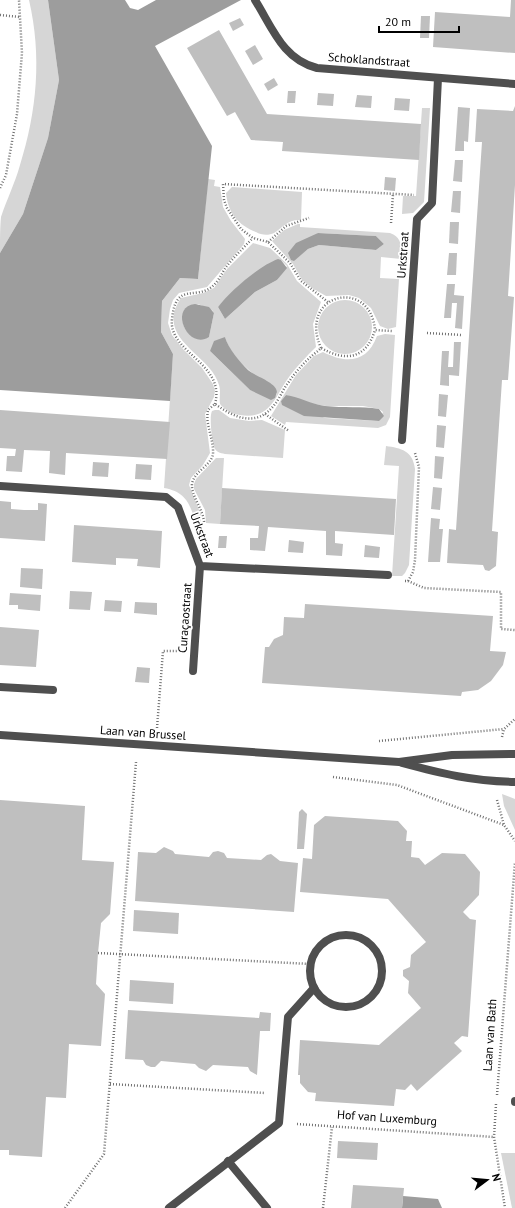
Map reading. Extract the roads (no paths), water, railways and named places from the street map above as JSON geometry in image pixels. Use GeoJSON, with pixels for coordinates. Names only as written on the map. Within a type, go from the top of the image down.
{"type":"FeatureCollection","features":[{"type":"Feature","properties":{"kind":"street","name":"Schoklandstraat"},"geometry":{"type":"LineString","coordinates":[[255,0],[285,50],[293,58],[308,66],[515,84]]}},
{"type":"Feature","properties":{"kind":"street","name":"Urkstraat"},"geometry":{"type":"LineString","coordinates":[[402,440],[417,219],[432,204],[438,78]]}},
{"type":"Feature","properties":{"kind":"street","name":"Urkstraat"},"geometry":{"type":"LineString","coordinates":[[0,486],[166,497],[178,507],[200,566],[388,575]]}},
{"type":"Feature","properties":{"kind":"street","name":"Curaçaostraat"},"geometry":{"type":"LineString","coordinates":[[192,671],[200,566]]}},
{"type":"Feature","properties":{"kind":"street"},"geometry":{"type":"LineString","coordinates":[[0,687],[53,690]]}},
{"type":"Feature","properties":{"kind":"street","name":"Laan van Brussel"},"geometry":{"type":"LineString","coordinates":[[0,735],[399,762],[452,755],[515,754]]}},
{"type":"Feature","properties":{"kind":"street","name":"Laan van Brussel"},"geometry":{"type":"LineString","coordinates":[[399,762],[447,776],[470,780],[515,782]]}},
{"type":"Feature","properties":{"kind":"street"},"geometry":{"type":"LineString","coordinates":[[344,935],[356,936],[367,942],[375,950],[380,961],[382,972],[380,984],[374,995],[365,1002],[354,1007],[342,1008],[331,1004],[321,997],[314,988],[311,980],[310,964],[315,953],[323,944],[332,938],[344,935]]}},
{"type":"Feature","properties":{"kind":"street"},"geometry":{"type":"LineString","coordinates":[[169,1208],[279,1123],[288,1017],[314,988]]}},
{"type":"Feature","properties":{"kind":"street"},"geometry":{"type":"LineString","coordinates":[[228,1161],[267,1208]]}}]}
